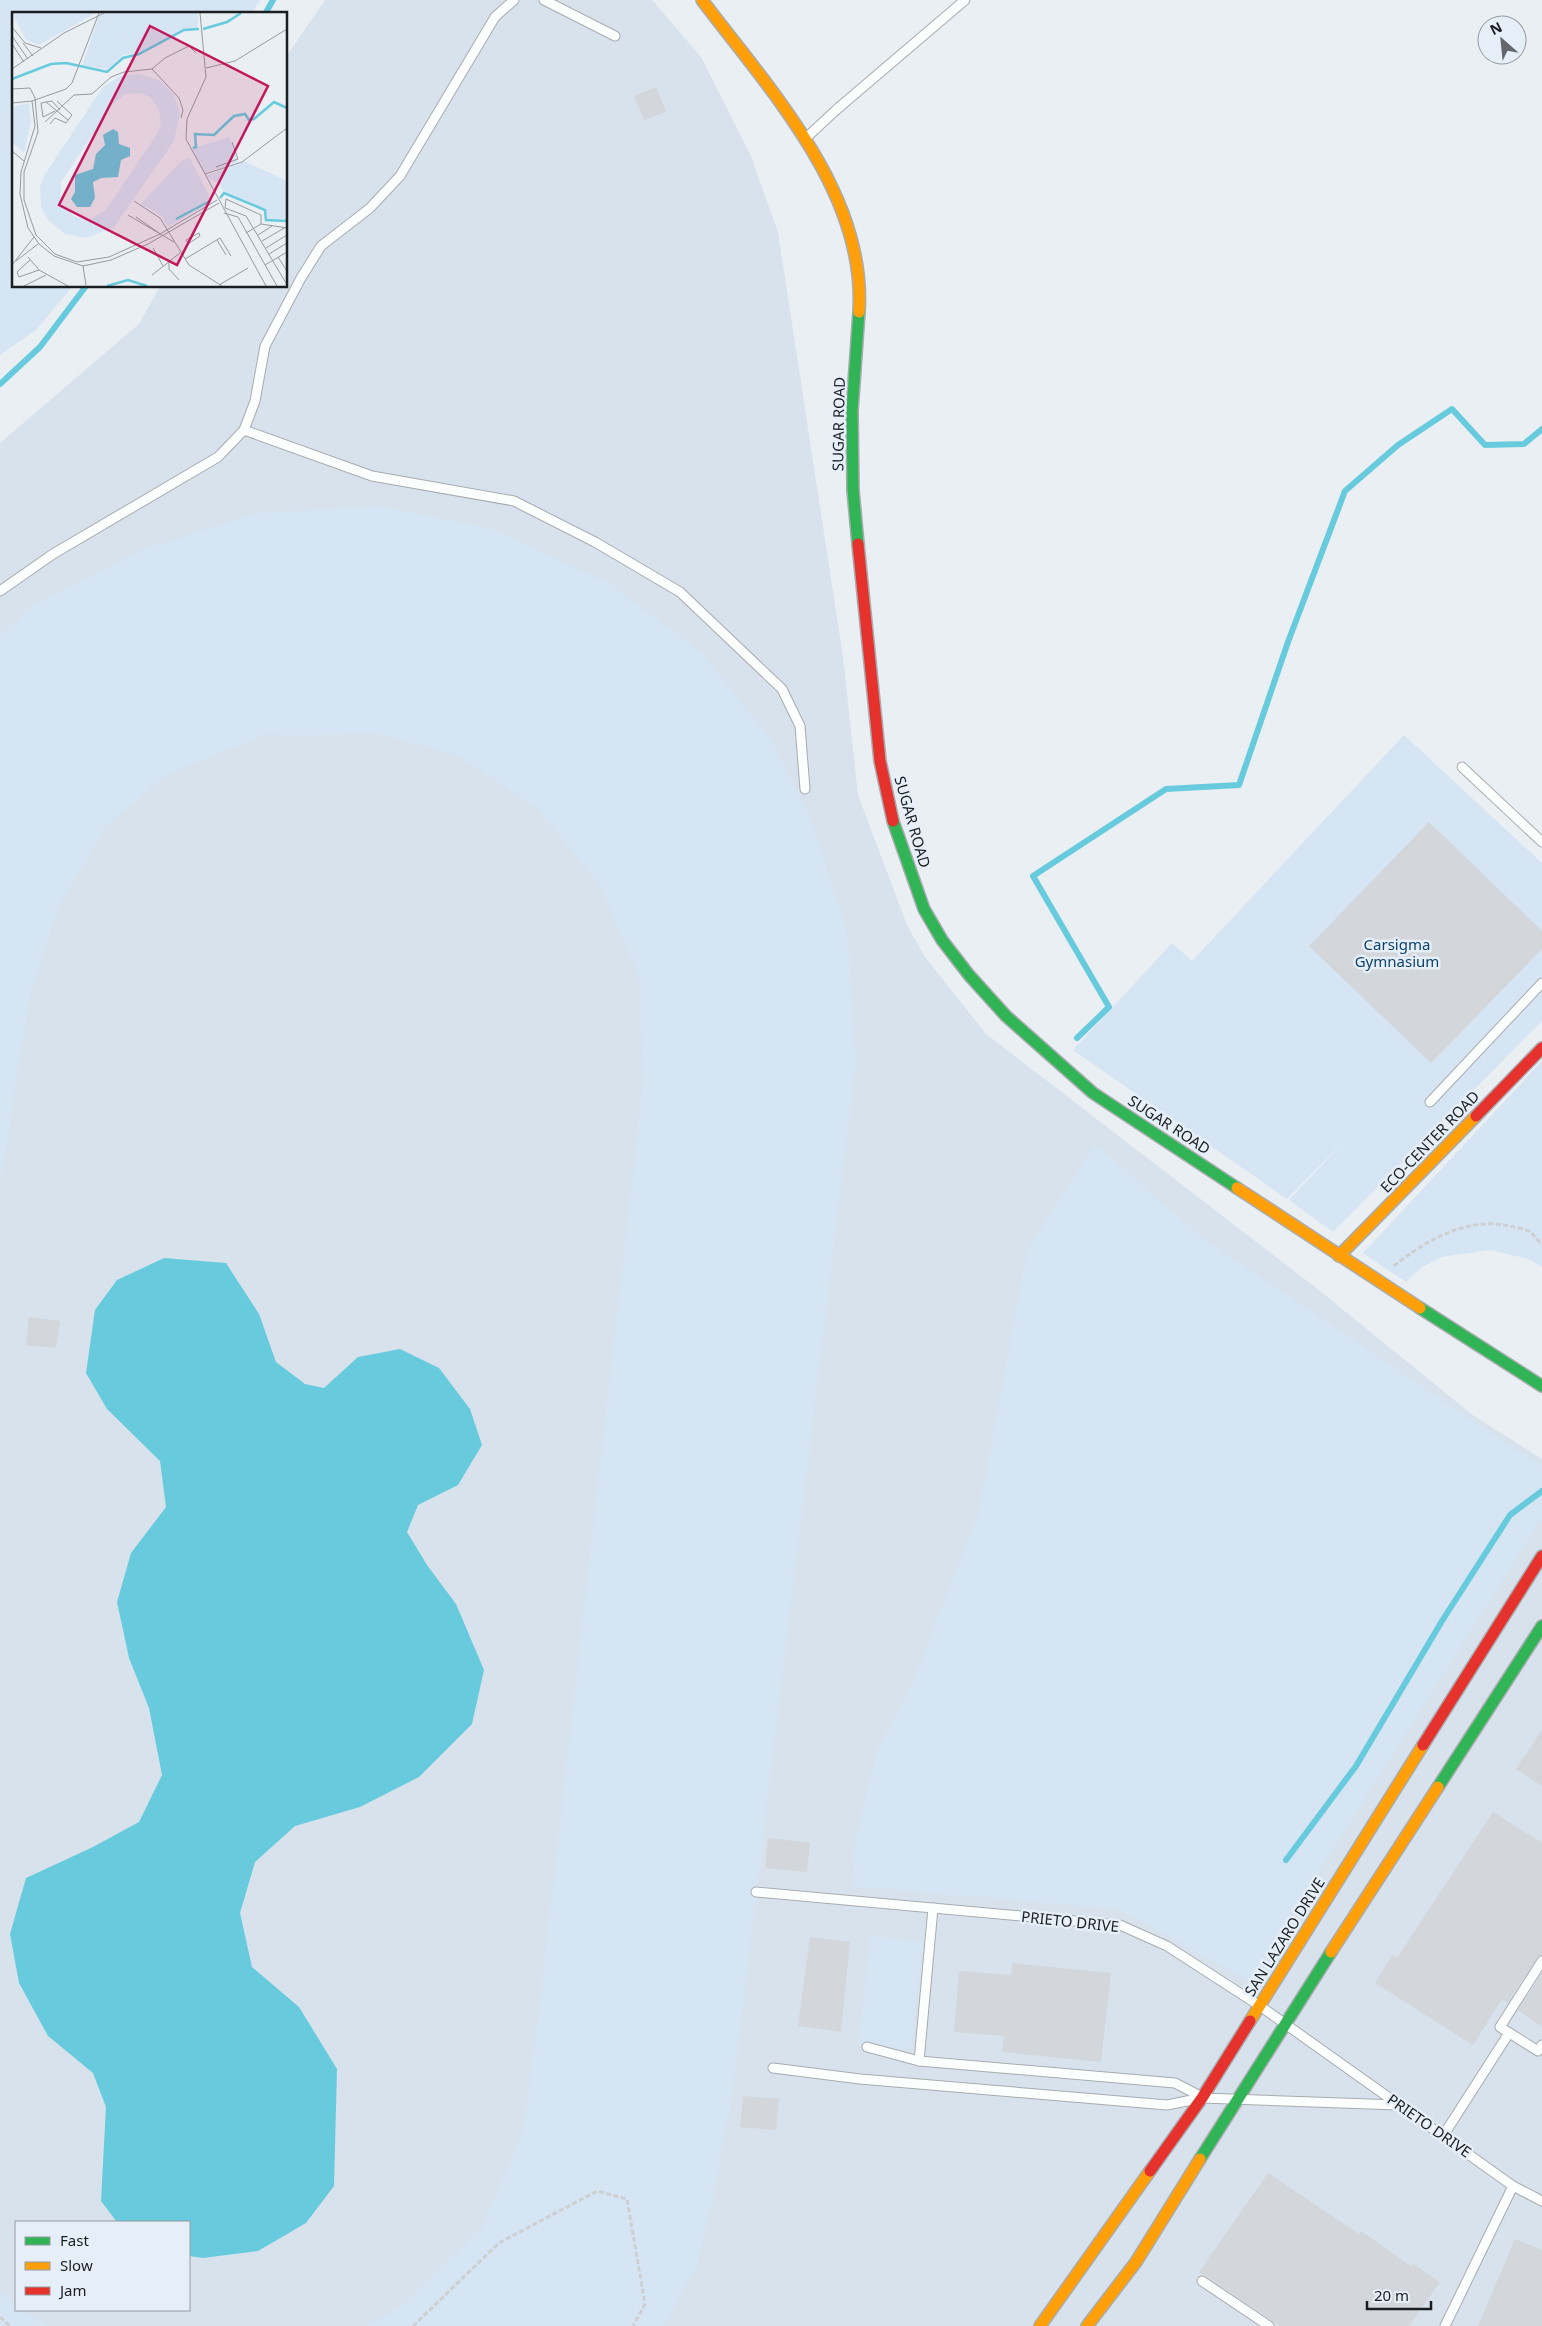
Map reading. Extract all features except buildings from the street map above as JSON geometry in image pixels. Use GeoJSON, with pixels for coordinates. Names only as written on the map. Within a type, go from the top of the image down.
{"type":"FeatureCollection","features":[{"type":"Feature","properties":{"kind":"street","name":"SUGAR ROAD"},"geometry":{"type":"LineString","coordinates":[[702,0],[806,138],[828,179],[849,230],[860,293],[852,411],[853,490],[880,761],[890,811],[924,909],[953,954],[1006,1016],[1093,1093],[1340,1256],[1542,1386]]}},
{"type":"Feature","properties":{"kind":"street","name":"ECO-CENTER ROAD"},"geometry":{"type":"LineString","coordinates":[[1340,1256],[1542,1048]]}},
{"type":"Feature","properties":{"kind":"street","name":"SAN LAZARO DRIVE"},"geometry":{"type":"LineString","coordinates":[[1040,2326],[1202,2098],[1542,1556]]}},
{"type":"Feature","properties":{"kind":"street"},"geometry":{"type":"LineString","coordinates":[[1087,2326],[1136,2262],[1284,2024],[1542,1626]]}},
{"type":"Feature","properties":{"kind":"lane"},"geometry":{"type":"LineString","coordinates":[[0,591],[53,554],[218,457],[244,430],[255,401],[264,346],[321,246],[370,208],[400,176],[495,17],[514,0]]}},
{"type":"Feature","properties":{"kind":"lane"},"geometry":{"type":"LineString","coordinates":[[544,0],[615,36]]}},
{"type":"Feature","properties":{"kind":"lane"},"geometry":{"type":"LineString","coordinates":[[806,138],[964,0]]}},
{"type":"Feature","properties":{"kind":"lane"},"geometry":{"type":"LineString","coordinates":[[244,430],[372,476],[514,501],[596,542],[680,592],[782,689],[800,726],[805,788]]}},
{"type":"Feature","properties":{"kind":"lane"},"geometry":{"type":"LineString","coordinates":[[1462,767],[1542,842]]}},
{"type":"Feature","properties":{"kind":"lane"},"geometry":{"type":"LineString","coordinates":[[1430,1102],[1542,983]]}},
{"type":"Feature","properties":{"kind":"lane","name":"PRIETO DRIVE"},"geometry":{"type":"LineString","coordinates":[[756,1892],[1120,1925],[1167,1946],[1260,2006],[1513,2186],[1542,2201]]}},
{"type":"Feature","properties":{"kind":"lane"},"geometry":{"type":"LineString","coordinates":[[919,2061],[933,1908]]}},
{"type":"Feature","properties":{"kind":"lane"},"geometry":{"type":"LineString","coordinates":[[1542,1961],[1500,2027],[1538,2050],[1542,2045]]}},
{"type":"Feature","properties":{"kind":"lane"},"geometry":{"type":"LineString","coordinates":[[1443,2136],[1509,2033]]}},
{"type":"Feature","properties":{"kind":"lane"},"geometry":{"type":"LineString","coordinates":[[867,2047],[919,2061],[1175,2083],[1202,2098]]}},
{"type":"Feature","properties":{"kind":"lane"},"geometry":{"type":"LineString","coordinates":[[773,2068],[860,2079],[1168,2105],[1202,2098],[1399,2105]]}},
{"type":"Feature","properties":{"kind":"lane"},"geometry":{"type":"LineString","coordinates":[[1445,2326],[1513,2186]]}},
{"type":"Feature","properties":{"kind":"lane"},"geometry":{"type":"LineString","coordinates":[[1202,2281],[1269,2326]]}},
{"type":"Feature","properties":{"kind":"path"},"geometry":{"type":"LineString","coordinates":[[1378,1279],[1409,1254],[1441,1236],[1480,1223],[1501,1224],[1528,1231],[1542,1246]]}},
{"type":"Feature","properties":{"kind":"path"},"geometry":{"type":"LineString","coordinates":[[413,2326],[499,2243],[597,2191],[627,2199],[644,2304],[633,2326]]}},
{"type":"Feature","properties":{"kind":"path"},"geometry":{"type":"LineString","coordinates":[[0,2317],[10,2326]]}},
{"type":"Feature","properties":{"kind":"shaded area"},"geometry":{"type":"Polygon","coordinates":[[[325,0],[652,0],[701,57],[750,154],[778,232],[843,657],[858,795],[907,925],[925,957],[986,1034],[1320,1291],[1474,1416],[1542,1459],[1542,2326],[0,2326],[0,443],[139,324],[159,288],[288,288],[288,54],[325,0]]]}},
{"type":"Feature","properties":{"kind":"green space"},"geometry":{"type":"Polygon","coordinates":[[[0,0],[260,0],[252,12],[12,12],[12,288],[71,288],[36,330],[0,355],[0,0]]]}},
{"type":"Feature","properties":{"kind":"green space"},"geometry":{"type":"Polygon","coordinates":[[[378,506],[493,529],[609,583],[703,654],[769,736],[813,824],[848,937],[856,1062],[733,2089],[713,2198],[696,2267],[664,2326],[366,2326],[405,2303],[483,2226],[523,2131],[537,2027],[643,1082],[639,977],[600,886],[538,809],[456,755],[380,734],[263,735],[164,777],[104,829],[57,910],[29,1000],[0,1185],[0,636],[34,605],[142,550],[252,514],[378,506]]]}},
{"type":"Feature","properties":{"kind":"green space","name":"Carsigma Gymnasium"},"geometry":{"type":"Polygon","coordinates":[[[1404,735],[1542,863],[1542,1021],[1333,1232],[1289,1200],[1351,1134],[1287,1199],[1073,1050],[1172,943],[1192,961],[1404,735]]]}},
{"type":"Feature","properties":{"kind":"green space"},"geometry":{"type":"Polygon","coordinates":[[[1542,1061],[1542,1267],[1529,1259],[1490,1250],[1441,1257],[1421,1268],[1406,1282],[1363,1253],[1542,1061]]]}},
{"type":"Feature","properties":{"kind":"green space"},"geometry":{"type":"Polygon","coordinates":[[[1095,1144],[1204,1239],[1542,1467],[1542,1518],[1249,1982],[1118,1909],[853,1886],[855,1844],[877,1750],[911,1687],[979,1512],[1027,1250],[1095,1144]]]}},
{"type":"Feature","properties":{"kind":"green space"},"geometry":{"type":"Polygon","coordinates":[[[871,1936],[923,1942],[911,2050],[858,2044],[871,1936]]]}},
{"type":"Feature","properties":{"kind":"green space"},"geometry":{"type":"Polygon","coordinates":[[[0,2292],[15,2304],[15,2311],[24,2311],[48,2326],[0,2326],[0,2292]]]}},
{"type":"Feature","properties":{"kind":"water"},"geometry":{"type":"Polygon","coordinates":[[[164,1258],[226,1263],[259,1314],[276,1362],[305,1384],[324,1388],[358,1357],[400,1349],[439,1368],[470,1409],[482,1445],[458,1485],[418,1505],[407,1532],[427,1565],[456,1604],[484,1670],[472,1724],[419,1777],[360,1807],[295,1826],[255,1862],[240,1913],[252,1967],[299,2007],[337,2069],[334,2186],[306,2223],[258,2251],[203,2258],[190,2256],[190,2221],[116,2221],[101,2201],[106,2107],[93,2073],[48,2036],[19,1983],[10,1934],[26,1878],[93,1847],[139,1822],[162,1775],[149,1708],[129,1658],[117,1602],[131,1553],[166,1507],[160,1461],[107,1409],[86,1373],[95,1310],[117,1280],[164,1258]]]}},
{"type":"Feature","properties":{"kind":"waterway"},"geometry":{"type":"LineString","coordinates":[[266,12],[273,0]]}},
{"type":"Feature","properties":{"kind":"waterway"},"geometry":{"type":"LineString","coordinates":[[0,384],[40,347],[84,288]]}},
{"type":"Feature","properties":{"kind":"waterway"},"geometry":{"type":"LineString","coordinates":[[1077,1038],[1109,1007],[1033,876],[1166,789],[1239,785],[1288,642],[1345,491],[1398,445],[1452,409],[1485,445],[1524,444],[1542,429]]}},
{"type":"Feature","properties":{"kind":"waterway"},"geometry":{"type":"LineString","coordinates":[[1286,1860],[1356,1766],[1442,1621],[1510,1515],[1542,1491]]}},
{"type":"Feature","properties":{"kind":"traffic: fast"},"geometry":{"type":"LineString","coordinates":[[858,544],[853,490],[852,411],[859,312]]}},
{"type":"Feature","properties":{"kind":"traffic: fast"},"geometry":{"type":"LineString","coordinates":[[893,821],[924,909],[942,940],[969,975],[1006,1016],[1093,1093],[1237,1188]]}},
{"type":"Feature","properties":{"kind":"traffic: fast"},"geometry":{"type":"LineString","coordinates":[[1420,1308],[1542,1386]]}},
{"type":"Feature","properties":{"kind":"traffic: fast"},"geometry":{"type":"LineString","coordinates":[[1438,1787],[1542,1626]]}},
{"type":"Feature","properties":{"kind":"traffic: fast"},"geometry":{"type":"LineString","coordinates":[[1200,2159],[1331,1952]]}},
{"type":"Feature","properties":{"kind":"traffic: slow"},"geometry":{"type":"LineString","coordinates":[[702,0],[783,106],[809,145],[831,184],[847,226],[857,268],[859,312]]}},
{"type":"Feature","properties":{"kind":"traffic: slow"},"geometry":{"type":"LineString","coordinates":[[1339,1256],[1476,1116]]}},
{"type":"Feature","properties":{"kind":"traffic: slow"},"geometry":{"type":"LineString","coordinates":[[1237,1188],[1420,1308]]}},
{"type":"Feature","properties":{"kind":"traffic: slow"},"geometry":{"type":"LineString","coordinates":[[1250,2021],[1423,1745]]}},
{"type":"Feature","properties":{"kind":"traffic: slow"},"geometry":{"type":"LineString","coordinates":[[1331,1952],[1438,1787]]}},
{"type":"Feature","properties":{"kind":"traffic: slow"},"geometry":{"type":"LineString","coordinates":[[1087,2326],[1136,2262],[1200,2159]]}},
{"type":"Feature","properties":{"kind":"traffic: slow"},"geometry":{"type":"LineString","coordinates":[[1040,2326],[1150,2171]]}},
{"type":"Feature","properties":{"kind":"traffic: jam"},"geometry":{"type":"LineString","coordinates":[[858,544],[880,761],[893,821]]}},
{"type":"Feature","properties":{"kind":"traffic: jam"},"geometry":{"type":"LineString","coordinates":[[1476,1116],[1542,1048]]}},
{"type":"Feature","properties":{"kind":"traffic: jam"},"geometry":{"type":"LineString","coordinates":[[1423,1745],[1542,1556]]}},
{"type":"Feature","properties":{"kind":"traffic: jam"},"geometry":{"type":"LineString","coordinates":[[1150,2171],[1202,2098],[1250,2021]]}}]}
